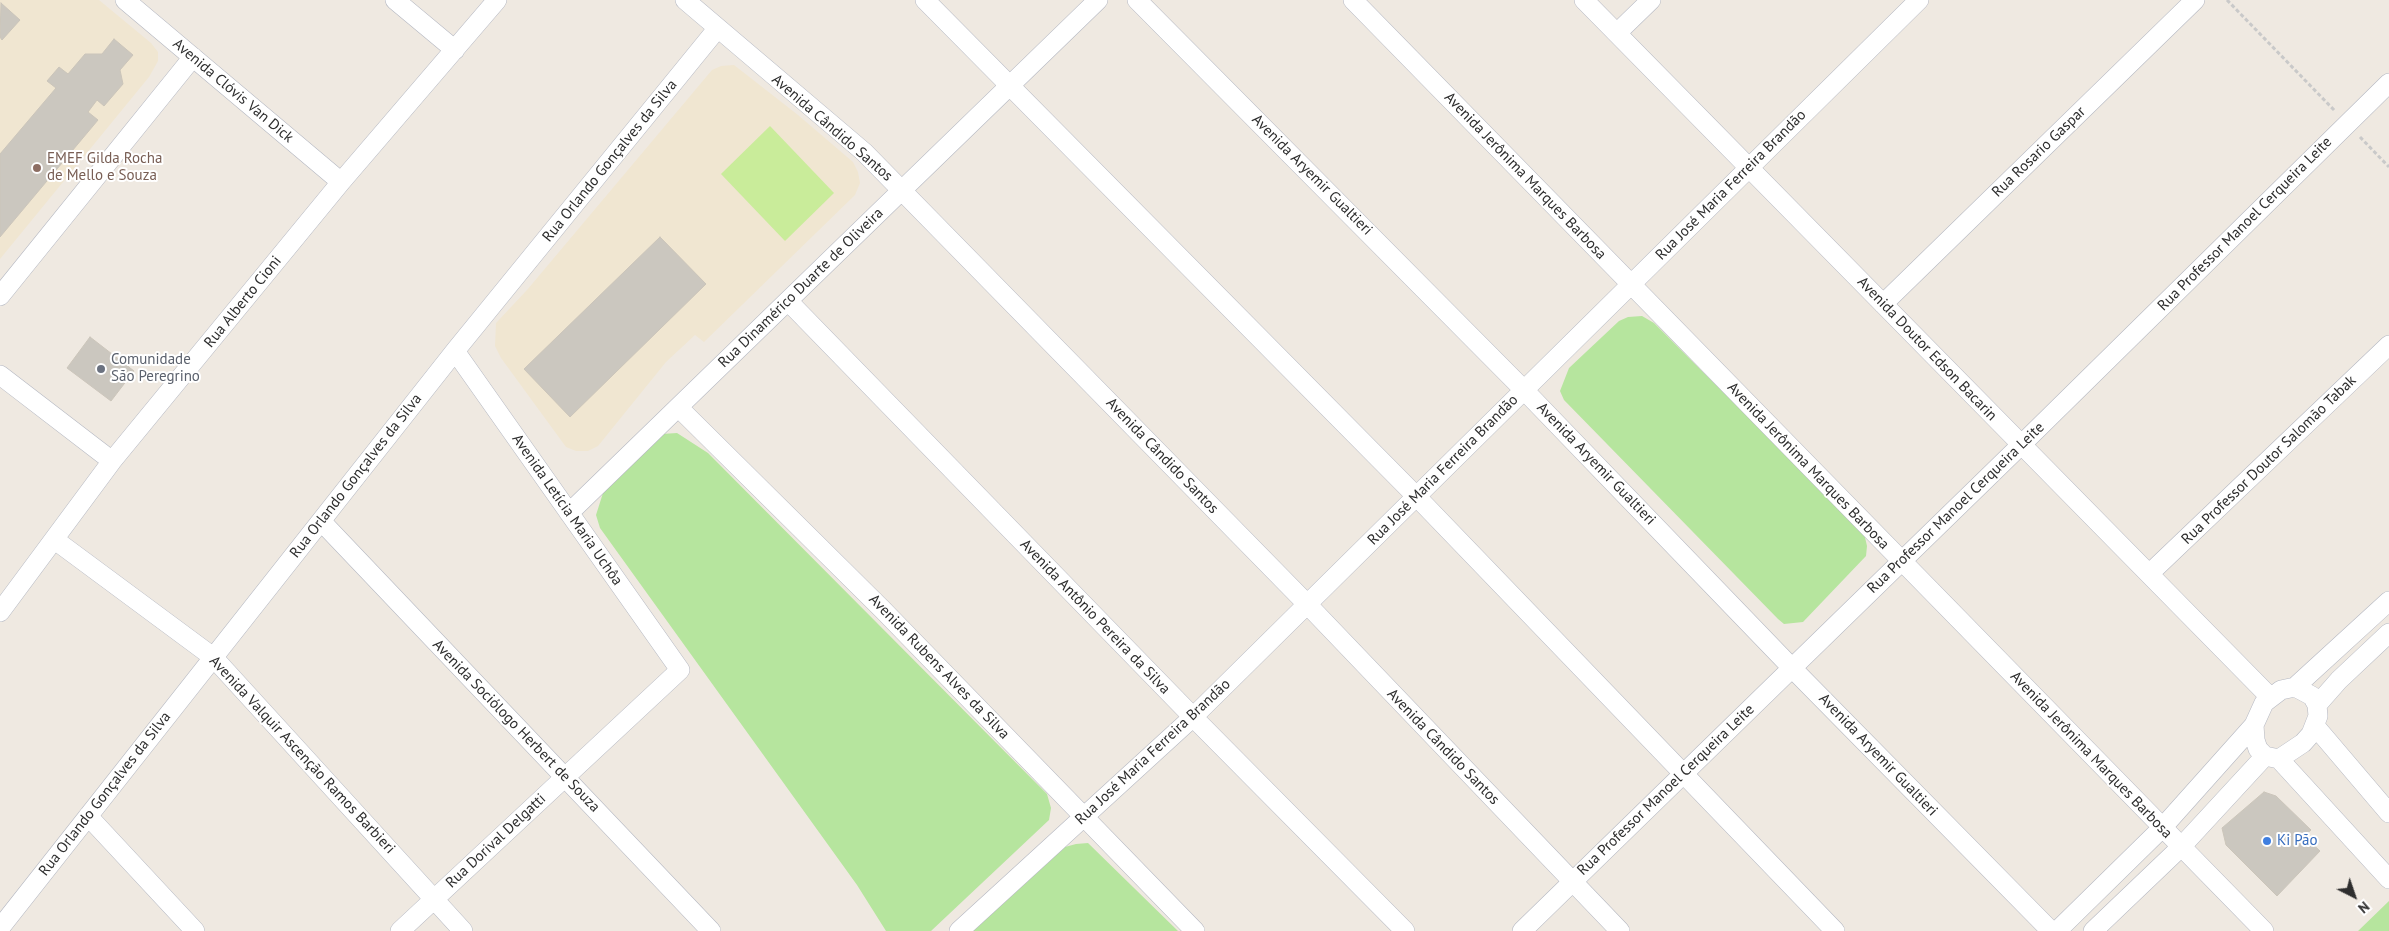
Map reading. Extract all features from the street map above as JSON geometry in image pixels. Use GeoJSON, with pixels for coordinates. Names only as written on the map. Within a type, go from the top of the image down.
{"type":"FeatureCollection","features":[{"type":"Feature","properties":{"kind":"street","name":"Avenida Clóvis Van Dick"},"geometry":{"type":"LineString","coordinates":[[126,0],[341,182]]}},
{"type":"Feature","properties":{"kind":"street"},"geometry":{"type":"LineString","coordinates":[[395,0],[455,50]]}},
{"type":"Feature","properties":{"kind":"street","name":"Rua Alberto Cioni"},"geometry":{"type":"LineString","coordinates":[[0,612],[56,540],[112,461],[341,182],[497,0]]}},
{"type":"Feature","properties":{"kind":"street","name":"Avenida Cândido Santos"},"geometry":{"type":"LineString","coordinates":[[685,0],[864,152],[1307,604],[1620,931]]}},
{"type":"Feature","properties":{"kind":"street"},"geometry":{"type":"LineString","coordinates":[[925,0],[1416,496],[1682,775],[1835,931]]}},
{"type":"Feature","properties":{"kind":"street","name":"Rua Dinamérico Duarte de Oliveira"},"geometry":{"type":"LineString","coordinates":[[569,513],[1098,0]]}},
{"type":"Feature","properties":{"kind":"street","name":"Avenida Aryemir Gualtieri"},"geometry":{"type":"LineString","coordinates":[[1137,0],[1524,390],[1792,668],[2051,931]]}},
{"type":"Feature","properties":{"kind":"street","name":"Avenida Jerônima Marques Barbosa"},"geometry":{"type":"LineString","coordinates":[[1353,0],[2264,931]]}},
{"type":"Feature","properties":{"kind":"street","name":"Avenida Doutor Edson Bacarin"},"geometry":{"type":"LineString","coordinates":[[1584,0],[2270,697]]}},
{"type":"Feature","properties":{"kind":"street"},"geometry":{"type":"LineString","coordinates":[[1617,34],[1651,0]]}},
{"type":"Feature","properties":{"kind":"street","name":"Rua José Maria Ferreira Brandão"},"geometry":{"type":"LineString","coordinates":[[959,931],[1193,717],[1919,0]]}},
{"type":"Feature","properties":{"kind":"street","name":"Rua Rosario Gaspar"},"geometry":{"type":"LineString","coordinates":[[1883,304],[2195,0]]}},
{"type":"Feature","properties":{"kind":"street","name":"Rua Orlando Gonçalves da Silva"},"geometry":{"type":"LineString","coordinates":[[0,928],[455,351],[717,29]]}},
{"type":"Feature","properties":{"kind":"street"},"geometry":{"type":"LineString","coordinates":[[0,296],[194,57]]}},
{"type":"Feature","properties":{"kind":"street","name":"Rua Professor Manoel Cerqueira Leite"},"geometry":{"type":"LineString","coordinates":[[1522,931],[2389,83]]}},
{"type":"Feature","properties":{"kind":"street","name":"Avenida Antônio Pereira da Silva"},"geometry":{"type":"LineString","coordinates":[[788,301],[1404,931]]}},
{"type":"Feature","properties":{"kind":"street","name":"Rua Professor Doutor Salomão Tabak"},"geometry":{"type":"LineString","coordinates":[[2149,574],[2389,345]]}},
{"type":"Feature","properties":{"kind":"street","name":"Avenida Letícia Maria Uchôa"},"geometry":{"type":"LineString","coordinates":[[455,351],[680,670]]}},
{"type":"Feature","properties":{"kind":"street"},"geometry":{"type":"LineString","coordinates":[[0,375],[112,461]]}},
{"type":"Feature","properties":{"kind":"street","name":"Avenida Rubens Alves da Silva"},"geometry":{"type":"LineString","coordinates":[[679,408],[883,610],[1195,931]]}},
{"type":"Feature","properties":{"kind":"street","name":"Avenida Sociólogo Herbert de Souza"},"geometry":{"type":"LineString","coordinates":[[321,520],[711,931]]}},
{"type":"Feature","properties":{"kind":"street","name":"Avenida Valquir Ascenção Ramos Barbieri"},"geometry":{"type":"LineString","coordinates":[[56,540],[213,657],[463,931]]}},
{"type":"Feature","properties":{"kind":"street"},"geometry":{"type":"LineString","coordinates":[[2057,931],[2162,828],[2254,726],[2264,703],[2270,697],[2281,690],[2295,687],[2389,601]]}},
{"type":"Feature","properties":{"kind":"street"},"geometry":{"type":"LineString","coordinates":[[2317,705],[2339,680],[2389,634]]}},
{"type":"Feature","properties":{"kind":"street","name":"Rua Dorival Delgatti"},"geometry":{"type":"LineString","coordinates":[[400,931],[680,670]]}},
{"type":"Feature","properties":{"kind":"street"},"geometry":{"type":"LineString","coordinates":[[2093,931],[2272,758],[2302,743],[2315,726],[2318,716],[2317,705],[2312,696],[2295,687]]}},
{"type":"Feature","properties":{"kind":"street"},"geometry":{"type":"LineString","coordinates":[[2254,726],[2258,749],[2272,758],[2389,879]]}},
{"type":"Feature","properties":{"kind":"street"},"geometry":{"type":"LineString","coordinates":[[2315,726],[2389,814]]}},
{"type":"Feature","properties":{"kind":"street"},"geometry":{"type":"LineString","coordinates":[[88,816],[195,931]]}},
{"type":"Feature","properties":{"kind":"path"},"geometry":{"type":"LineString","coordinates":[[2227,0],[2389,167]]}},
{"type":"Feature","properties":{"kind":"shaded area","name":"EMEF Gilda Rocha de Mello e Souza"},"geometry":{"type":"Polygon","coordinates":[[[0,0],[99,0],[151,43],[158,52],[158,61],[149,77],[0,259],[0,0]]]}},
{"type":"Feature","properties":{"kind":"shaded area"},"geometry":{"type":"Polygon","coordinates":[[[734,65],[798,115],[853,162],[858,172],[860,183],[855,195],[704,342],[695,335],[666,362],[598,446],[588,451],[576,451],[566,447],[501,358],[495,346],[496,323],[527,290],[712,70],[721,66],[734,65]]]}},
{"type":"Feature","properties":{"kind":"green space"},"geometry":{"type":"Polygon","coordinates":[[[770,126],[834,193],[785,241],[721,174],[770,126]]]}},
{"type":"Feature","properties":{"kind":"green space"},"geometry":{"type":"Polygon","coordinates":[[[1642,316],[1654,323],[1864,533],[1867,546],[1866,556],[1803,622],[1784,624],[1778,619],[1564,400],[1560,391],[1569,368],[1619,321],[1628,317],[1642,316]]]}},
{"type":"Feature","properties":{"kind":"green space"},"geometry":{"type":"Polygon","coordinates":[[[677,433],[708,453],[1047,794],[1051,808],[1049,820],[931,931],[886,931],[857,885],[600,528],[596,515],[603,493],[662,434],[677,433]]]}},
{"type":"Feature","properties":{"kind":"green space"},"geometry":{"type":"Polygon","coordinates":[[[1088,843],[1178,931],[973,931],[1065,847],[1088,843]]]}},
{"type":"Feature","properties":{"kind":"green space"},"geometry":{"type":"Polygon","coordinates":[[[2389,901],[2389,931],[2358,931],[2389,901]]]}},
{"type":"Feature","properties":{"kind":"building"},"geometry":{"type":"Polygon","coordinates":[[[1,3],[20,20],[2,40],[0,37],[1,3]]]}},
{"type":"Feature","properties":{"kind":"building"},"geometry":{"type":"Polygon","coordinates":[[[114,39],[133,55],[120,70],[123,84],[104,106],[97,100],[88,112],[98,120],[0,237],[0,154],[56,88],[47,81],[59,67],[68,74],[85,54],[102,54],[114,39]]]}},
{"type":"Feature","properties":{"kind":"building"},"geometry":{"type":"Polygon","coordinates":[[[660,237],[706,284],[570,417],[524,369],[660,237]]]}},
{"type":"Feature","properties":{"kind":"building","name":"Comunidade São Peregrino"},"geometry":{"type":"Polygon","coordinates":[[[90,337],[134,371],[111,401],[67,368],[90,337]]]}},
{"type":"Feature","properties":{"kind":"building","name":"Ki Pão"},"geometry":{"type":"Polygon","coordinates":[[[2264,792],[2276,796],[2311,830],[2304,836],[2320,851],[2277,896],[2226,845],[2222,828],[2264,792]]]}},
{"type":"Feature","properties":{"kind":"place","name":"EMEF Gilda Rocha de Mello e Souza"},"geometry":{"type":"Point","coordinates":[37,168]}},
{"type":"Feature","properties":{"kind":"place","name":"Comunidade São Peregrino"},"geometry":{"type":"Point","coordinates":[101,369]}},
{"type":"Feature","properties":{"kind":"place","name":"Ki Pão"},"geometry":{"type":"Point","coordinates":[2267,841]}}]}
